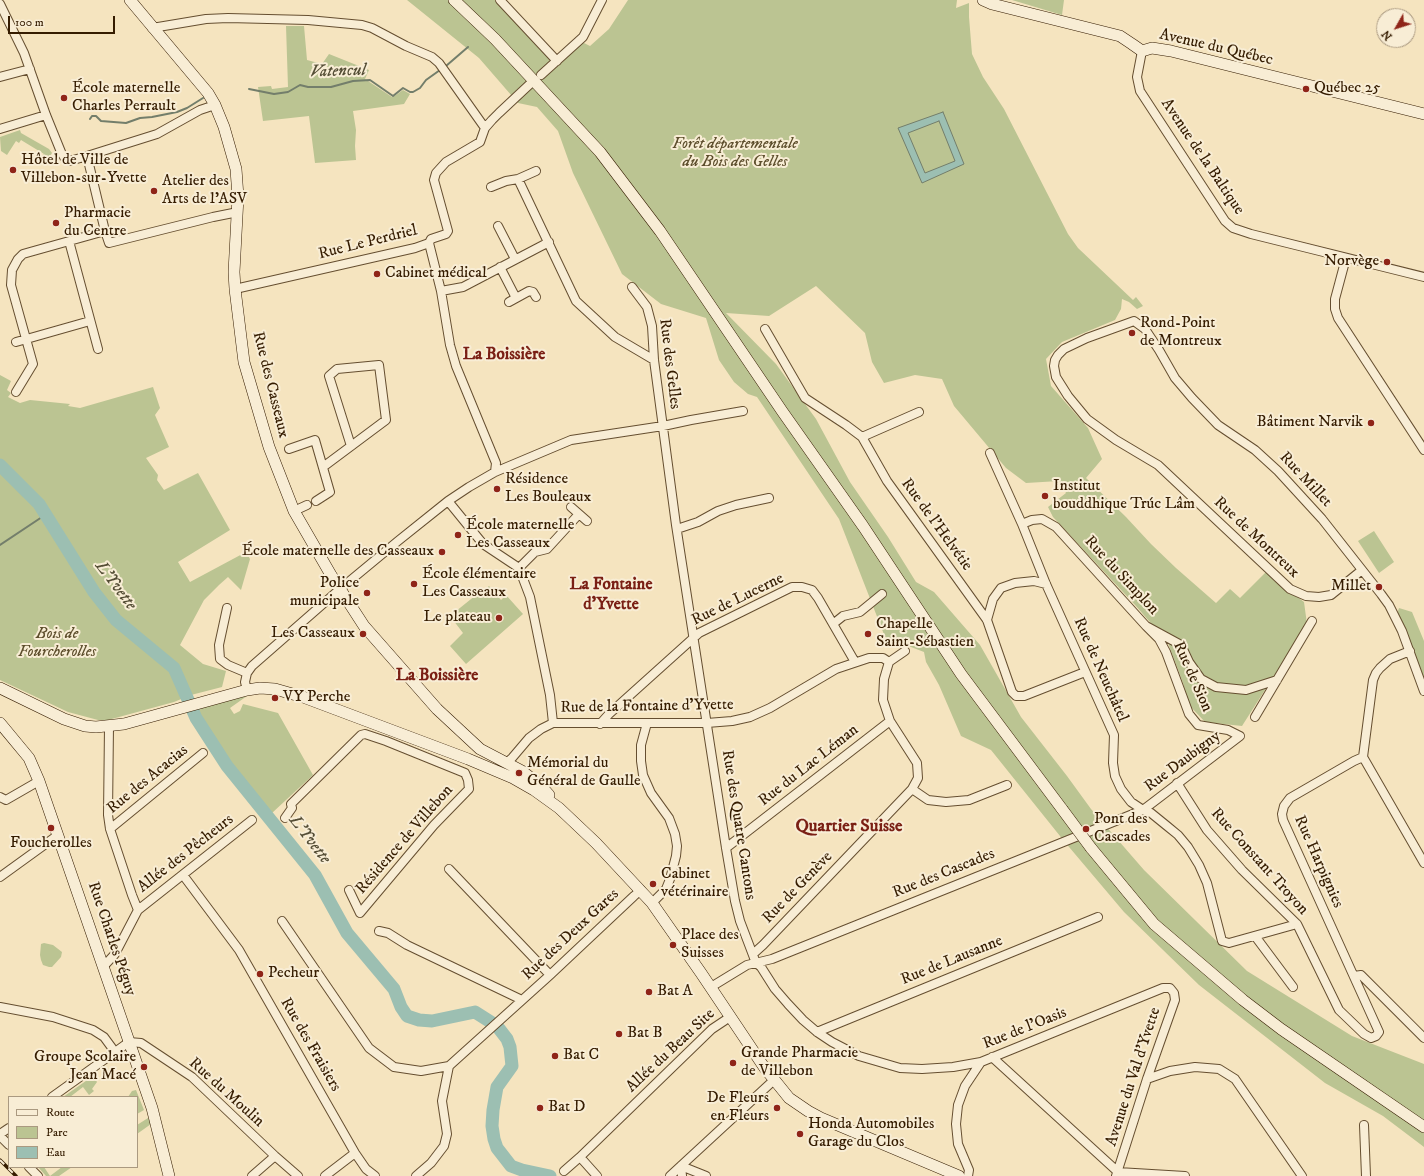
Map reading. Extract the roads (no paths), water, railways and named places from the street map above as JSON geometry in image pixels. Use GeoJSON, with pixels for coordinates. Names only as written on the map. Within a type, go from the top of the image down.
{"type":"FeatureCollection","features":[{"type":"Feature","properties":{"kind":"main road","name":"Rue des Casseaux"},"geometry":{"type":"LineString","coordinates":[[130,0],[208,93],[224,126],[236,169],[238,212],[234,272],[244,362],[269,447],[294,511],[340,589],[371,635],[437,709],[474,744],[487,754],[522,772],[541,786],[559,808]]}},
{"type":"Feature","properties":{"kind":"main road"},"geometry":{"type":"LineString","coordinates":[[454,0],[495,39],[595,147],[660,231],[782,411],[863,526],[957,668],[1091,848],[1154,924],[1243,1000],[1281,1029],[1424,1127]]}},
{"type":"Feature","properties":{"kind":"main road","name":"Avenue du Québec"},"geometry":{"type":"LineString","coordinates":[[983,0],[992,4],[1120,36],[1142,52],[1152,48],[1171,51],[1424,114]]}},
{"type":"Feature","properties":{"kind":"main road"},"geometry":{"type":"LineString","coordinates":[[0,688],[64,719],[85,726],[109,726],[124,724],[247,690],[260,688],[288,692],[468,759],[520,782],[559,808],[596,843],[641,890],[652,903],[711,987],[774,1080],[789,1098],[814,1114],[959,1176]]}},
{"type":"Feature","properties":{"kind":"main road","name":"Rue Charles Péguy"},"geometry":{"type":"LineString","coordinates":[[0,723],[29,758],[40,781],[156,1120],[169,1176]]}},
{"type":"Feature","properties":{"kind":"street"},"geometry":{"type":"LineString","coordinates":[[500,0],[557,61]]}},
{"type":"Feature","properties":{"kind":"street"},"geometry":{"type":"LineString","coordinates":[[541,75],[583,38],[602,0]]}},
{"type":"Feature","properties":{"kind":"street"},"geometry":{"type":"LineString","coordinates":[[0,4],[24,53],[46,115],[64,157],[70,160],[157,134],[200,110],[215,105]]}},
{"type":"Feature","properties":{"kind":"street"},"geometry":{"type":"LineString","coordinates":[[152,28],[206,19],[228,18],[308,20],[362,25],[372,28],[406,46],[432,57],[439,63],[485,128],[498,113],[530,84]]}},
{"type":"Feature","properties":{"kind":"street","name":"Avenue de la Baltique"},"geometry":{"type":"LineString","coordinates":[[1142,52],[1136,77],[1140,91],[1233,228],[1246,233],[1424,277]]}},
{"type":"Feature","properties":{"kind":"street"},"geometry":{"type":"LineString","coordinates":[[0,77],[30,69]]}},
{"type":"Feature","properties":{"kind":"street"},"geometry":{"type":"LineString","coordinates":[[0,130],[46,115]]}},
{"type":"Feature","properties":{"kind":"street","name":"Rue Le Perdriel"},"geometry":{"type":"LineString","coordinates":[[235,289],[415,248],[429,243],[431,239],[446,234],[448,231],[434,180],[436,173],[446,162],[480,142],[485,128]]}},
{"type":"Feature","properties":{"kind":"street"},"geometry":{"type":"LineString","coordinates":[[87,156],[109,243],[238,212]]}},
{"type":"Feature","properties":{"kind":"street"},"geometry":{"type":"LineString","coordinates":[[492,187],[506,181],[518,179],[536,170]]}},
{"type":"Feature","properties":{"kind":"street"},"geometry":{"type":"LineString","coordinates":[[518,179],[576,301],[615,337],[654,360]]}},
{"type":"Feature","properties":{"kind":"street"},"geometry":{"type":"LineString","coordinates":[[498,226],[515,259]]}},
{"type":"Feature","properties":{"kind":"street"},"geometry":{"type":"LineString","coordinates":[[16,392],[33,364],[11,285],[12,270],[18,259],[23,254],[105,230]]}},
{"type":"Feature","properties":{"kind":"street"},"geometry":{"type":"LineString","coordinates":[[69,241],[98,349]]}},
{"type":"Feature","properties":{"kind":"street"},"geometry":{"type":"LineString","coordinates":[[441,291],[463,287],[549,242]]}},
{"type":"Feature","properties":{"kind":"street"},"geometry":{"type":"LineString","coordinates":[[429,243],[441,291],[456,366],[496,463],[495,472]]}},
{"type":"Feature","properties":{"kind":"street"},"geometry":{"type":"LineString","coordinates":[[1346,258],[1335,299],[1335,309],[1338,318],[1424,450]]}},
{"type":"Feature","properties":{"kind":"street"},"geometry":{"type":"LineString","coordinates":[[500,267],[513,300],[528,291],[533,292],[536,297]]}},
{"type":"Feature","properties":{"kind":"street","name":"Rue des Gelles"},"geometry":{"type":"LineString","coordinates":[[632,287],[647,307],[652,326],[654,360],[663,426]]}},
{"type":"Feature","properties":{"kind":"street"},"geometry":{"type":"LineString","coordinates":[[16,342],[90,321]]}},
{"type":"Feature","properties":{"kind":"street","name":"Rue Millet"},"geometry":{"type":"LineString","coordinates":[[1127,323],[1134,321],[1144,329],[1159,350],[1175,378],[1192,398],[1218,425],[1255,450],[1278,471],[1322,519],[1389,605],[1410,651],[1424,691]]}},
{"type":"Feature","properties":{"kind":"street","name":"Rue de Montreux"},"geometry":{"type":"LineString","coordinates":[[1127,323],[1087,338],[1064,349],[1055,360],[1054,366],[1056,377],[1079,410],[1098,427],[1158,465],[1290,589],[1306,596],[1319,597],[1331,595],[1362,570]]}},
{"type":"Feature","properties":{"kind":"street","name":"Rue de l'Helvétie"},"geometry":{"type":"LineString","coordinates":[[765,329],[805,398],[846,425],[862,438],[887,480],[987,620],[1012,692],[1016,696],[1024,696],[1085,672]]}},
{"type":"Feature","properties":{"kind":"street"},"geometry":{"type":"LineString","coordinates":[[323,467],[386,420],[379,365],[337,369],[329,376],[351,446]]}},
{"type":"Feature","properties":{"kind":"street"},"geometry":{"type":"LineString","coordinates":[[247,690],[245,682],[247,673],[252,666],[340,589],[398,541],[469,487],[495,472],[571,440],[663,426],[743,411]]}},
{"type":"Feature","properties":{"kind":"street"},"geometry":{"type":"LineString","coordinates":[[862,438],[919,412]]}},
{"type":"Feature","properties":{"kind":"street","name":"Rue des Quatre Cantons"},"geometry":{"type":"LineString","coordinates":[[663,426],[693,638],[735,901],[740,921],[756,963],[761,967],[788,1004],[803,1020],[832,1042],[859,1056],[900,1068],[922,1070],[981,1062]]}},
{"type":"Feature","properties":{"kind":"street"},"geometry":{"type":"LineString","coordinates":[[289,449],[315,440],[330,492],[316,501]]}},
{"type":"Feature","properties":{"kind":"street","name":"Rue de Neuchâtel"},"geometry":{"type":"LineString","coordinates":[[990,453],[1022,524],[1046,584],[1114,735],[1113,764],[1115,776],[1121,789],[1131,802],[1143,810],[1151,813],[1178,836],[1188,847],[1199,865],[1207,884],[1222,941],[1229,943],[1296,924]]}},
{"type":"Feature","properties":{"kind":"street"},"geometry":{"type":"LineString","coordinates":[[677,529],[698,522],[718,511],[736,505],[769,498]]}},
{"type":"Feature","properties":{"kind":"street"},"geometry":{"type":"LineString","coordinates":[[448,502],[483,544],[519,568],[530,597],[550,695],[553,723]]}},
{"type":"Feature","properties":{"kind":"street"},"geometry":{"type":"LineString","coordinates":[[294,511],[307,505]]}},
{"type":"Feature","properties":{"kind":"street"},"geometry":{"type":"LineString","coordinates":[[572,507],[586,521]]}},
{"type":"Feature","properties":{"kind":"street"},"geometry":{"type":"LineString","coordinates":[[519,568],[535,552],[547,549],[579,514]]}},
{"type":"Feature","properties":{"kind":"street","name":"Rue du Simplon"},"geometry":{"type":"LineString","coordinates":[[1022,524],[1032,520],[1042,519],[1056,527],[1146,626],[1181,645],[1189,662],[1201,679],[1216,687],[1246,690],[1277,680]]}},
{"type":"Feature","properties":{"kind":"street"},"geometry":{"type":"LineString","coordinates":[[987,620],[993,599],[1001,588],[1015,583],[1034,581],[1046,584]]}},
{"type":"Feature","properties":{"kind":"street","name":"Rue de Lucerne"},"geometry":{"type":"LineString","coordinates":[[600,724],[609,714],[693,638],[792,587],[802,587],[812,590],[855,662]]}},
{"type":"Feature","properties":{"kind":"street"},"geometry":{"type":"LineString","coordinates":[[833,624],[843,616],[860,612],[882,594]]}},
{"type":"Feature","properties":{"kind":"street"},"geometry":{"type":"LineString","coordinates":[[227,608],[219,645],[220,659],[228,665],[247,673]]}},
{"type":"Feature","properties":{"kind":"street"},"geometry":{"type":"LineString","coordinates":[[1255,717],[1312,621]]}},
{"type":"Feature","properties":{"kind":"street","name":"Rue de Sion"},"geometry":{"type":"LineString","coordinates":[[1146,626],[1159,639],[1166,652],[1189,714],[1198,725],[1228,730],[1240,736]]}},
{"type":"Feature","properties":{"kind":"street"},"geometry":{"type":"LineString","coordinates":[[905,650],[889,662],[884,679],[883,700],[890,721],[917,763],[918,778],[912,789],[928,800],[946,802],[968,800],[1007,785]]}},
{"type":"Feature","properties":{"kind":"street"},"geometry":{"type":"LineString","coordinates":[[1410,651],[1390,659],[1376,673],[1373,680],[1363,757],[1424,863]]}},
{"type":"Feature","properties":{"kind":"street","name":"Rue de la Fontaine d’Yvette"},"geometry":{"type":"LineString","coordinates":[[506,763],[529,738],[540,729],[553,723],[707,723],[732,721],[750,717],[770,708],[836,668],[869,658],[883,658],[889,662]]}},
{"type":"Feature","properties":{"kind":"street","name":"Rue du Lac Léman"},"geometry":{"type":"LineString","coordinates":[[726,848],[890,721]]}},
{"type":"Feature","properties":{"kind":"street"},"geometry":{"type":"LineString","coordinates":[[647,723],[641,745],[643,775],[651,793],[669,818],[675,834],[676,846],[676,856],[666,889],[652,903]]}},
{"type":"Feature","properties":{"kind":"street"},"geometry":{"type":"LineString","coordinates":[[103,967],[115,954],[138,910],[129,888],[110,829],[108,815],[109,726]]}},
{"type":"Feature","properties":{"kind":"street"},"geometry":{"type":"LineString","coordinates":[[386,741],[390,730]]}},
{"type":"Feature","properties":{"kind":"street","name":"Résidence de Villebon"},"geometry":{"type":"LineString","coordinates":[[285,818],[292,808],[291,804],[361,735],[366,734],[386,741],[464,773],[468,780],[469,789],[434,825],[360,913],[349,890]]}},
{"type":"Feature","properties":{"kind":"street","name":"Rue Daubigny"},"geometry":{"type":"LineString","coordinates":[[1143,810],[1240,736]]}},
{"type":"Feature","properties":{"kind":"street"},"geometry":{"type":"LineString","coordinates":[[468,759],[473,750],[474,744]]}},
{"type":"Feature","properties":{"kind":"street","name":"Rue des Acacias"},"geometry":{"type":"LineString","coordinates":[[110,829],[204,753]]}},
{"type":"Feature","properties":{"kind":"street"},"geometry":{"type":"LineString","coordinates":[[483,765],[487,754]]}},
{"type":"Feature","properties":{"kind":"street","name":"Rue Harpignies"},"geometry":{"type":"LineString","coordinates":[[1363,757],[1290,798],[1284,806],[1282,814],[1283,820],[1378,1032],[1376,1036],[1371,1038]]}},
{"type":"Feature","properties":{"kind":"street"},"geometry":{"type":"LineString","coordinates":[[2,801],[40,781]]}},
{"type":"Feature","properties":{"kind":"street","name":"Rue Constant Troyon"},"geometry":{"type":"LineString","coordinates":[[1177,783],[1207,830],[1242,870],[1296,924],[1339,1010],[1364,1034],[1371,1038]]}},
{"type":"Feature","properties":{"kind":"street","name":"Rue de Genève"},"geometry":{"type":"LineString","coordinates":[[753,954],[912,789]]}},
{"type":"Feature","properties":{"kind":"street","name":"Rue des Cascades"},"geometry":{"type":"LineString","coordinates":[[756,963],[765,962],[1143,810]]}},
{"type":"Feature","properties":{"kind":"street","name":"Allée des Pêcheurs"},"geometry":{"type":"LineString","coordinates":[[138,910],[252,820]]}},
{"type":"Feature","properties":{"kind":"street"},"geometry":{"type":"LineString","coordinates":[[0,877],[58,835]]}},
{"type":"Feature","properties":{"kind":"street"},"geometry":{"type":"LineString","coordinates":[[449,869],[550,975]]}},
{"type":"Feature","properties":{"kind":"street","name":"Rue des Fraisiers"},"geometry":{"type":"LineString","coordinates":[[183,875],[246,961],[355,1153],[366,1169],[375,1176]]}},
{"type":"Feature","properties":{"kind":"street","name":"Rue des Deux Gares"},"geometry":{"type":"LineString","coordinates":[[450,1066],[641,890]]}},
{"type":"Feature","properties":{"kind":"street","name":"Rue de Lausanne"},"geometry":{"type":"LineString","coordinates":[[818,1032],[1098,917]]}},
{"type":"Feature","properties":{"kind":"street"},"geometry":{"type":"LineString","coordinates":[[282,921],[369,1048],[394,1067],[421,1071],[450,1066],[442,1101],[447,1134],[444,1146],[431,1163],[416,1176]]}},
{"type":"Feature","properties":{"kind":"street"},"geometry":{"type":"LineString","coordinates":[[379,931],[388,933],[407,945],[522,1000]]}},
{"type":"Feature","properties":{"kind":"street"},"geometry":{"type":"LineString","coordinates":[[1256,936],[1293,988]]}},
{"type":"Feature","properties":{"kind":"street"},"geometry":{"type":"LineString","coordinates":[[711,987],[747,965],[756,963]]}},
{"type":"Feature","properties":{"kind":"street"},"geometry":{"type":"LineString","coordinates":[[1354,976],[1361,974],[1424,1038]]}},
{"type":"Feature","properties":{"kind":"street","name":"Rue de l’Oasis"},"geometry":{"type":"LineString","coordinates":[[968,1176],[969,1170],[958,1144],[956,1124],[958,1105],[965,1086],[981,1062],[1163,988],[1170,988]]}},
{"type":"Feature","properties":{"kind":"street","name":"Avenue du Val d'Yvette"},"geometry":{"type":"LineString","coordinates":[[1117,1174],[1174,1000],[1174,993],[1170,988]]}},
{"type":"Feature","properties":{"kind":"street"},"geometry":{"type":"LineString","coordinates":[[0,1007],[53,1017],[93,1030],[104,1037],[115,1052]]}},
{"type":"Feature","properties":{"kind":"street","name":"Allée du Beau Site"},"geometry":{"type":"LineString","coordinates":[[564,1171],[712,1029],[730,1017]]}},
{"type":"Feature","properties":{"kind":"street"},"geometry":{"type":"LineString","coordinates":[[53,1096],[129,1042]]}},
{"type":"Feature","properties":{"kind":"street","name":"Rue du Moulin"},"geometry":{"type":"LineString","coordinates":[[129,1042],[141,1042],[192,1077],[298,1176]]}},
{"type":"Feature","properties":{"kind":"street"},"geometry":{"type":"LineString","coordinates":[[992,1057],[1117,1174],[1185,1176]]}},
{"type":"Feature","properties":{"kind":"street"},"geometry":{"type":"LineString","coordinates":[[1147,1079],[1170,1071],[1195,1067],[1220,1069],[1235,1079],[1302,1176]]}},
{"type":"Feature","properties":{"kind":"street"},"geometry":{"type":"LineString","coordinates":[[670,1176],[774,1080]]}},
{"type":"Feature","properties":{"kind":"street"},"geometry":{"type":"LineString","coordinates":[[1364,1125],[1366,1176]]}},
{"type":"Feature","properties":{"kind":"street"},"geometry":{"type":"LineString","coordinates":[[8,1129],[0,1135],[8,1144]]}},
{"type":"Feature","properties":{"kind":"street"},"geometry":{"type":"LineString","coordinates":[[325,1176],[355,1153]]}},
{"type":"Feature","properties":{"kind":"street"},"geometry":{"type":"LineString","coordinates":[[252,1176],[275,1156]]}},
{"type":"Feature","properties":{"kind":"street"},"geometry":{"type":"LineString","coordinates":[[580,1157],[597,1176]]}},
{"type":"Feature","properties":{"kind":"street"},"geometry":{"type":"LineString","coordinates":[[681,1166],[682,1176]]}},
{"type":"Feature","properties":{"kind":"street"},"geometry":{"type":"LineString","coordinates":[[681,1166],[706,1176]]}},
{"type":"Feature","properties":{"kind":"street"},"geometry":{"type":"LineString","coordinates":[[30,1168],[38,1176]]}},
{"type":"Feature","properties":{"kind":"water"},"geometry":{"type":"Polygon","coordinates":[[[943,112],[964,164],[922,183],[898,128],[943,112]],[[939,121],[908,133],[925,173],[955,161],[939,121]]]}},
{"type":"Feature","properties":{"kind":"waterway","name":"Vatencul"},"geometry":{"type":"LineString","coordinates":[[446,66],[468,47]]}},
{"type":"Feature","properties":{"kind":"waterway","name":"Vatencul"},"geometry":{"type":"LineString","coordinates":[[249,89],[274,94],[288,92],[300,85],[308,87],[331,87],[353,81],[370,80],[393,96],[403,88],[413,92],[420,88],[426,80],[440,70]]}},
{"type":"Feature","properties":{"kind":"waterway"},"geometry":{"type":"LineString","coordinates":[[90,119],[92,116],[96,116],[101,121],[126,123],[140,118],[177,112],[187,108],[203,98]]}},
{"type":"Feature","properties":{"kind":"waterway","name":"L'Yvette"},"geometry":{"type":"LineString","coordinates":[[0,465],[39,504],[94,592],[116,620],[174,668],[196,718],[227,766],[315,875],[347,933],[394,989],[401,1007],[407,1016],[419,1020],[432,1021],[475,1012],[497,1026],[507,1039],[510,1047],[512,1066],[497,1087],[492,1126],[497,1148],[511,1166],[550,1176]]}},
{"type":"Feature","properties":{"kind":"waterway"},"geometry":{"type":"LineString","coordinates":[[0,545],[45,515]]}},
{"type":"Feature","properties":{"kind":"railway"},"geometry":{"type":"LineString","coordinates":[[0,1160],[16,1176]]}},
{"type":"Feature","properties":{"kind":"place","name":"Québec 25"},"geometry":{"type":"Point","coordinates":[1306,89]}},
{"type":"Feature","properties":{"kind":"place","name":"École maternelle Charles Perrault"},"geometry":{"type":"Point","coordinates":[64,98]}},
{"type":"Feature","properties":{"kind":"place","name":"Hôtel de Ville de Villebon-sur-Yvette"},"geometry":{"type":"Point","coordinates":[13,170]}},
{"type":"Feature","properties":{"kind":"place","name":"Atelier des Arts de l’ASV"},"geometry":{"type":"Point","coordinates":[154,191]}},
{"type":"Feature","properties":{"kind":"place","name":"Pharmacie du Centre"},"geometry":{"type":"Point","coordinates":[56,223]}},
{"type":"Feature","properties":{"kind":"place","name":"Norvège"},"geometry":{"type":"Point","coordinates":[1387,262]}},
{"type":"Feature","properties":{"kind":"place","name":"Cabinet médical"},"geometry":{"type":"Point","coordinates":[377,274]}},
{"type":"Feature","properties":{"kind":"place","name":"Rond-Point de Montreux"},"geometry":{"type":"Point","coordinates":[1132,333]}},
{"type":"Feature","properties":{"kind":"place","name":"Bâtiment Narvik"},"geometry":{"type":"Point","coordinates":[1371,423]}},
{"type":"Feature","properties":{"kind":"place","name":"Résidence Les Bouleaux"},"geometry":{"type":"Point","coordinates":[497,489]}},
{"type":"Feature","properties":{"kind":"place","name":"Institut bouddhique Trúc Lâm"},"geometry":{"type":"Point","coordinates":[1045,496]}},
{"type":"Feature","properties":{"kind":"place","name":"École maternelle Les Casseaux"},"geometry":{"type":"Point","coordinates":[458,535]}},
{"type":"Feature","properties":{"kind":"place","name":"École maternelle des Casseaux"},"geometry":{"type":"Point","coordinates":[442,552]}},
{"type":"Feature","properties":{"kind":"place","name":"École élémentaire Les Casseaux"},"geometry":{"type":"Point","coordinates":[414,584]}},
{"type":"Feature","properties":{"kind":"place","name":"Millet"},"geometry":{"type":"Point","coordinates":[1379,587]}},
{"type":"Feature","properties":{"kind":"place","name":"Police municipale"},"geometry":{"type":"Point","coordinates":[367,593]}},
{"type":"Feature","properties":{"kind":"place","name":"Le plateau"},"geometry":{"type":"Point","coordinates":[499,618]}},
{"type":"Feature","properties":{"kind":"place","name":"Les Casseaux"},"geometry":{"type":"Point","coordinates":[363,634]}},
{"type":"Feature","properties":{"kind":"place","name":"Chapelle Saint-Sébastien"},"geometry":{"type":"Point","coordinates":[868,634]}},
{"type":"Feature","properties":{"kind":"place","name":"VY Perche"},"geometry":{"type":"Point","coordinates":[275,698]}},
{"type":"Feature","properties":{"kind":"place","name":"Mémorial du Général de Gaulle"},"geometry":{"type":"Point","coordinates":[519,773]}},
{"type":"Feature","properties":{"kind":"place","name":"Foucherolles"},"geometry":{"type":"Point","coordinates":[51,828]}},
{"type":"Feature","properties":{"kind":"place","name":"Pont des Cascades"},"geometry":{"type":"Point","coordinates":[1086,829]}},
{"type":"Feature","properties":{"kind":"place","name":"Cabinet vétérinaire"},"geometry":{"type":"Point","coordinates":[653,884]}},
{"type":"Feature","properties":{"kind":"place","name":"Place des Suisses"},"geometry":{"type":"Point","coordinates":[673,945]}},
{"type":"Feature","properties":{"kind":"place","name":"Pecheur"},"geometry":{"type":"Point","coordinates":[260,974]}},
{"type":"Feature","properties":{"kind":"place","name":"Bat A"},"geometry":{"type":"Point","coordinates":[649,992]}},
{"type":"Feature","properties":{"kind":"place","name":"Bat B"},"geometry":{"type":"Point","coordinates":[619,1034]}},
{"type":"Feature","properties":{"kind":"place","name":"Bat C"},"geometry":{"type":"Point","coordinates":[555,1056]}},
{"type":"Feature","properties":{"kind":"place","name":"Grande Pharmacie de Villebon"},"geometry":{"type":"Point","coordinates":[733,1063]}},
{"type":"Feature","properties":{"kind":"place","name":"Groupe Scolaire Jean Macé"},"geometry":{"type":"Point","coordinates":[144,1067]}},
{"type":"Feature","properties":{"kind":"place","name":"Bat D"},"geometry":{"type":"Point","coordinates":[540,1108]}},
{"type":"Feature","properties":{"kind":"place","name":"De Fleurs en Fleurs"},"geometry":{"type":"Point","coordinates":[777,1108]}},
{"type":"Feature","properties":{"kind":"place","name":"Honda Automobiles Garage du Clos"},"geometry":{"type":"Point","coordinates":[800,1134]}},
{"type":"Feature","properties":{"kind":"district","name":"La Boissière"},"geometry":{"type":"Point","coordinates":[504,355]}},
{"type":"Feature","properties":{"kind":"district","name":"La Fontaine d'Yvette"},"geometry":{"type":"Point","coordinates":[611,595]}},
{"type":"Feature","properties":{"kind":"district","name":"La Boissière"},"geometry":{"type":"Point","coordinates":[437,676]}},
{"type":"Feature","properties":{"kind":"district","name":"Quartier Suisse"},"geometry":{"type":"Point","coordinates":[849,827]}},
{"type":"Feature","properties":{"kind":"park label","name":"Forêt départementale du Bois des Gelles"},"geometry":{"type":"Point","coordinates":[735,154]}},
{"type":"Feature","properties":{"kind":"park label","name":"Bois de Fourcherolles"},"geometry":{"type":"Point","coordinates":[57,644]}}]}
